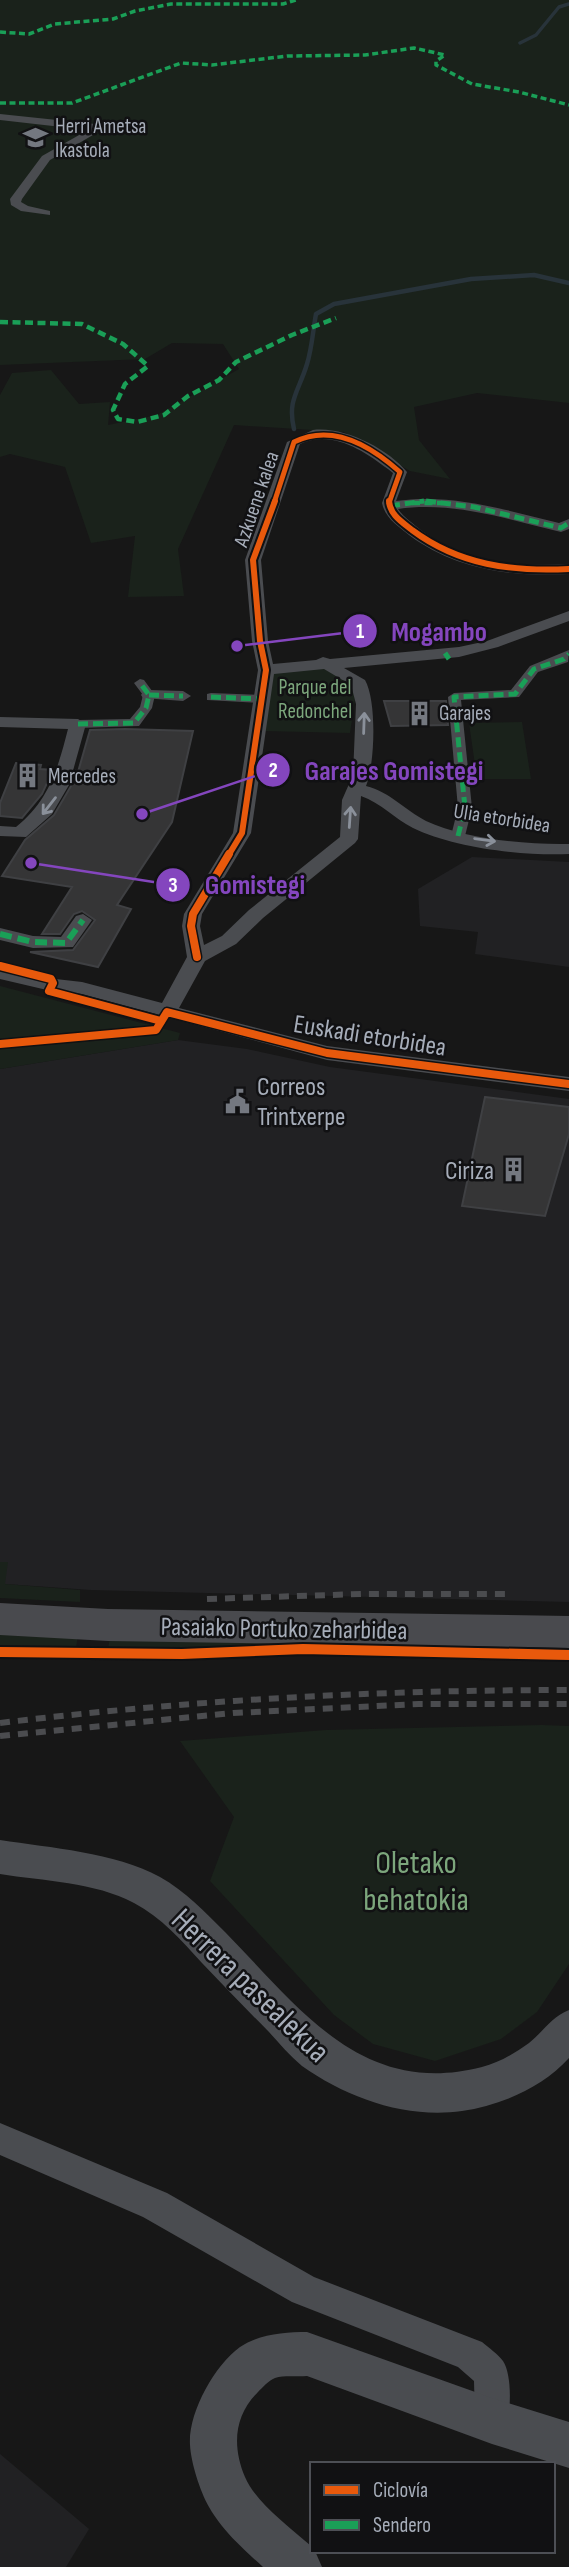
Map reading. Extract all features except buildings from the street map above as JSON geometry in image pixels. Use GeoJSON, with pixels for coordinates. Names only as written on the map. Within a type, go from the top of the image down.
{"type":"FeatureCollection","features":[{"type":"Feature","properties":{"kind":"main road","name":"Pasaiako Portuko zeharbidea"},"geometry":{"type":"LineString","coordinates":[[0,1619],[108,1625],[569,1632]]}},
{"type":"Feature","properties":{"kind":"street"},"geometry":{"type":"LineString","coordinates":[[0,117],[99,128],[46,158],[16,200],[15,203],[20,208],[46,213]]}},
{"type":"Feature","properties":{"kind":"street","name":"Azkuene kalea"},"geometry":{"type":"LineString","coordinates":[[191,926],[193,914],[242,833],[266,670],[260,640],[253,561],[294,442],[321,433],[346,439],[393,466],[400,472],[389,501],[390,506]]}},
{"type":"Feature","properties":{"kind":"street"},"geometry":{"type":"LineString","coordinates":[[569,523],[561,528],[474,507],[425,501],[390,506],[393,514],[430,546],[454,555],[520,572],[569,569]]}},
{"type":"Feature","properties":{"kind":"street"},"geometry":{"type":"LineString","coordinates":[[266,670],[323,662],[447,656],[492,645],[569,615]]}},
{"type":"Feature","properties":{"kind":"street"},"geometry":{"type":"LineString","coordinates":[[458,836],[466,808],[454,697],[515,694],[534,669],[564,659],[569,654]]}},
{"type":"Feature","properties":{"kind":"street"},"geometry":{"type":"LineString","coordinates":[[167,1012],[197,957],[229,940],[256,914],[349,839],[351,800],[362,775],[364,716],[359,683],[323,662]]}},
{"type":"Feature","properties":{"kind":"street"},"geometry":{"type":"LineString","coordinates":[[0,722],[134,723],[146,708],[144,689],[183,696]]}},
{"type":"Feature","properties":{"kind":"street"},"geometry":{"type":"LineString","coordinates":[[211,697],[263,699]]}},
{"type":"Feature","properties":{"kind":"street"},"geometry":{"type":"LineString","coordinates":[[0,831],[20,833],[38,820],[58,795],[78,724]]}},
{"type":"Feature","properties":{"kind":"street","name":"Ulia etorbidea"},"geometry":{"type":"LineString","coordinates":[[356,790],[369,791],[422,825],[458,836],[541,848],[569,849]]}},
{"type":"Feature","properties":{"kind":"street"},"geometry":{"type":"LineString","coordinates":[[0,934],[33,942],[66,943],[83,920]]}},
{"type":"Feature","properties":{"kind":"street"},"geometry":{"type":"LineString","coordinates":[[191,926],[205,939],[217,942],[229,940]]}},
{"type":"Feature","properties":{"kind":"street"},"geometry":{"type":"LineString","coordinates":[[191,926],[197,957]]}},
{"type":"Feature","properties":{"kind":"street","name":"Euskadi etorbidea"},"geometry":{"type":"LineString","coordinates":[[0,960],[55,974],[82,988]]}},
{"type":"Feature","properties":{"kind":"street","name":"Euskadi etorbidea"},"geometry":{"type":"LineString","coordinates":[[0,972],[47,984],[82,988],[327,1053],[569,1084]]}},
{"type":"Feature","properties":{"kind":"street","name":"Herrera pasealekua"},"geometry":{"type":"LineString","coordinates":[[0,1857],[91,1871],[145,1889],[171,1906],[197,1930],[314,2050],[331,2064],[359,2079],[392,2090],[427,2095],[482,2088],[511,2077],[539,2059],[569,2029]]}},
{"type":"Feature","properties":{"kind":"street"},"geometry":{"type":"LineString","coordinates":[[0,2139],[155,2205],[304,2290],[470,2354],[491,2374],[492,2421]]}},
{"type":"Feature","properties":{"kind":"street"},"geometry":{"type":"LineString","coordinates":[[298,2567],[255,2528],[226,2491],[213,2446],[215,2423],[231,2387],[257,2362],[278,2355],[307,2354],[492,2421],[569,2445]]}},
{"type":"Feature","properties":{"kind":"shaded area"},"geometry":{"type":"Polygon","coordinates":[[[472,857],[569,862],[569,967],[475,954],[478,932],[420,926],[418,889],[472,857]]]}},
{"type":"Feature","properties":{"kind":"shaded area"},"geometry":{"type":"Polygon","coordinates":[[[178,1040],[247,1049],[330,1067],[569,1099],[569,1602],[91,1590],[5,1584],[0,1562],[0,1069],[178,1040]]]}},
{"type":"Feature","properties":{"kind":"shaded area"},"geometry":{"type":"Polygon","coordinates":[[[0,2454],[89,2529],[66,2567],[0,2567],[0,2454]]]}},
{"type":"Feature","properties":{"kind":"green space"},"geometry":{"type":"Polygon","coordinates":[[[0,0],[569,0],[569,403],[477,393],[414,407],[419,440],[450,479],[410,471],[344,432],[234,425],[178,549],[184,596],[128,597],[135,536],[91,543],[65,467],[10,454],[0,457],[0,395],[12,373],[51,370],[79,404],[110,402],[108,425],[157,415],[239,369],[223,344],[172,343],[145,359],[0,365],[0,0]]]}},
{"type":"Feature","properties":{"kind":"green space","name":"Parque del Redonchel"},"geometry":{"type":"Polygon","coordinates":[[[322,665],[352,683],[355,699],[350,733],[263,731],[271,672],[322,665]]]}},
{"type":"Feature","properties":{"kind":"green space"},"geometry":{"type":"Polygon","coordinates":[[[522,722],[531,779],[477,779],[469,723],[522,722]]]}},
{"type":"Feature","properties":{"kind":"green space"},"geometry":{"type":"Polygon","coordinates":[[[0,986],[180,1033],[178,1040],[0,1069],[0,986]]]}},
{"type":"Feature","properties":{"kind":"green space"},"geometry":{"type":"Polygon","coordinates":[[[0,1562],[8,1562],[5,1584],[80,1590],[80,1602],[0,1598],[0,1562]]]}},
{"type":"Feature","properties":{"kind":"green space"},"geometry":{"type":"Polygon","coordinates":[[[0,1631],[78,1635],[76,1648],[0,1647],[0,1631]]]}},
{"type":"Feature","properties":{"kind":"green space"},"geometry":{"type":"Polygon","coordinates":[[[110,1637],[273,1640],[273,1644],[214,1648],[108,1649],[110,1637]]]}},
{"type":"Feature","properties":{"kind":"green space","name":"Oletako behatokia"},"geometry":{"type":"Polygon","coordinates":[[[569,1726],[569,1964],[537,2012],[501,2039],[435,2061],[373,2044],[334,2015],[210,1881],[234,1817],[180,1741],[326,1730],[569,1726]]]}},
{"type":"Feature","properties":{"kind":"waterway"},"geometry":{"type":"LineString","coordinates":[[520,43],[536,35],[559,7],[569,4]]}},
{"type":"Feature","properties":{"kind":"waterway"},"geometry":{"type":"LineString","coordinates":[[294,429],[293,403],[309,358],[316,314],[334,304],[471,279],[534,275],[569,283]]}},
{"type":"Feature","properties":{"kind":"railway"},"geometry":{"type":"LineString","coordinates":[[207,1599],[361,1594],[509,1594]]}},
{"type":"Feature","properties":{"kind":"railway"},"geometry":{"type":"LineString","coordinates":[[0,1723],[213,1702],[426,1692],[569,1690]]}},
{"type":"Feature","properties":{"kind":"railway"},"geometry":{"type":"LineString","coordinates":[[0,1736],[233,1713],[419,1704],[569,1704]]}},
{"type":"Feature","properties":{"kind":"marked path"},"geometry":{"type":"LineString","coordinates":[[0,32],[29,34],[55,24],[113,19],[135,11],[171,4],[283,4],[296,0]]}},
{"type":"Feature","properties":{"kind":"marked path"},"geometry":{"type":"LineString","coordinates":[[0,103],[72,103],[181,63],[212,65],[287,56],[365,55],[414,48],[445,55],[436,61],[436,65],[472,84],[519,92],[569,105]]}},
{"type":"Feature","properties":{"kind":"marked path"},"geometry":{"type":"LineString","coordinates":[[0,322],[82,324],[123,344],[148,366],[125,384],[113,410],[118,419],[137,422],[164,415],[188,396],[219,380],[236,362],[292,335],[336,318]]}},
{"type":"Feature","properties":{"kind":"marked path"},"geometry":{"type":"LineString","coordinates":[[390,506],[436,502],[474,507],[561,528],[569,523]]}},
{"type":"Feature","properties":{"kind":"marked path"},"geometry":{"type":"LineString","coordinates":[[445,653],[449,659]]}},
{"type":"Feature","properties":{"kind":"marked path"},"geometry":{"type":"LineString","coordinates":[[458,836],[465,808],[454,697],[515,694],[534,669],[564,659],[569,654]]}},
{"type":"Feature","properties":{"kind":"marked path"},"geometry":{"type":"LineString","coordinates":[[78,724],[134,723],[146,708],[149,695],[140,683]]}},
{"type":"Feature","properties":{"kind":"marked path"},"geometry":{"type":"LineString","coordinates":[[149,695],[183,696]]}},
{"type":"Feature","properties":{"kind":"marked path"},"geometry":{"type":"LineString","coordinates":[[211,697],[263,699]]}},
{"type":"Feature","properties":{"kind":"marked path"},"geometry":{"type":"LineString","coordinates":[[0,934],[33,942],[66,943],[83,920]]}},
{"type":"Feature","properties":{"kind":"cycle path"},"geometry":{"type":"LineString","coordinates":[[197,957],[191,926],[193,914],[242,833],[266,670],[260,641],[253,560],[294,442],[313,434],[329,434],[351,441],[384,460],[400,472],[389,499],[393,514],[444,551],[484,565],[504,568],[569,569]]}},
{"type":"Feature","properties":{"kind":"cycle path"},"geometry":{"type":"LineString","coordinates":[[0,966],[51,979],[53,983],[49,991],[161,1021]]}},
{"type":"Feature","properties":{"kind":"cycle path"},"geometry":{"type":"LineString","coordinates":[[0,1044],[156,1030],[167,1012],[327,1053],[569,1084]]}},
{"type":"Feature","properties":{"kind":"cycle path"},"geometry":{"type":"LineString","coordinates":[[0,1652],[182,1654],[303,1649],[569,1655]]}},
{"type":"Feature","properties":{"kind":"place","name":"Herri Ametsa Ikastola"},"geometry":{"type":"Point","coordinates":[35,138]}},
{"type":"Feature","properties":{"kind":"place","name":"Mogambo"},"geometry":{"type":"Point","coordinates":[237,646]}},
{"type":"Feature","properties":{"kind":"place","name":"Garajes"},"geometry":{"type":"Point","coordinates":[419,713]}},
{"type":"Feature","properties":{"kind":"place","name":"Mercedes"},"geometry":{"type":"Point","coordinates":[28,776]}},
{"type":"Feature","properties":{"kind":"place","name":"Garajes Gomistegi"},"geometry":{"type":"Point","coordinates":[142,814]}},
{"type":"Feature","properties":{"kind":"place","name":"Gomistegi"},"geometry":{"type":"Point","coordinates":[31,863]}},
{"type":"Feature","properties":{"kind":"place","name":"Correos Trintxerpe"},"geometry":{"type":"Point","coordinates":[237,1101]}},
{"type":"Feature","properties":{"kind":"place","name":"Ciriza"},"geometry":{"type":"Point","coordinates":[514,1170]}}]}
